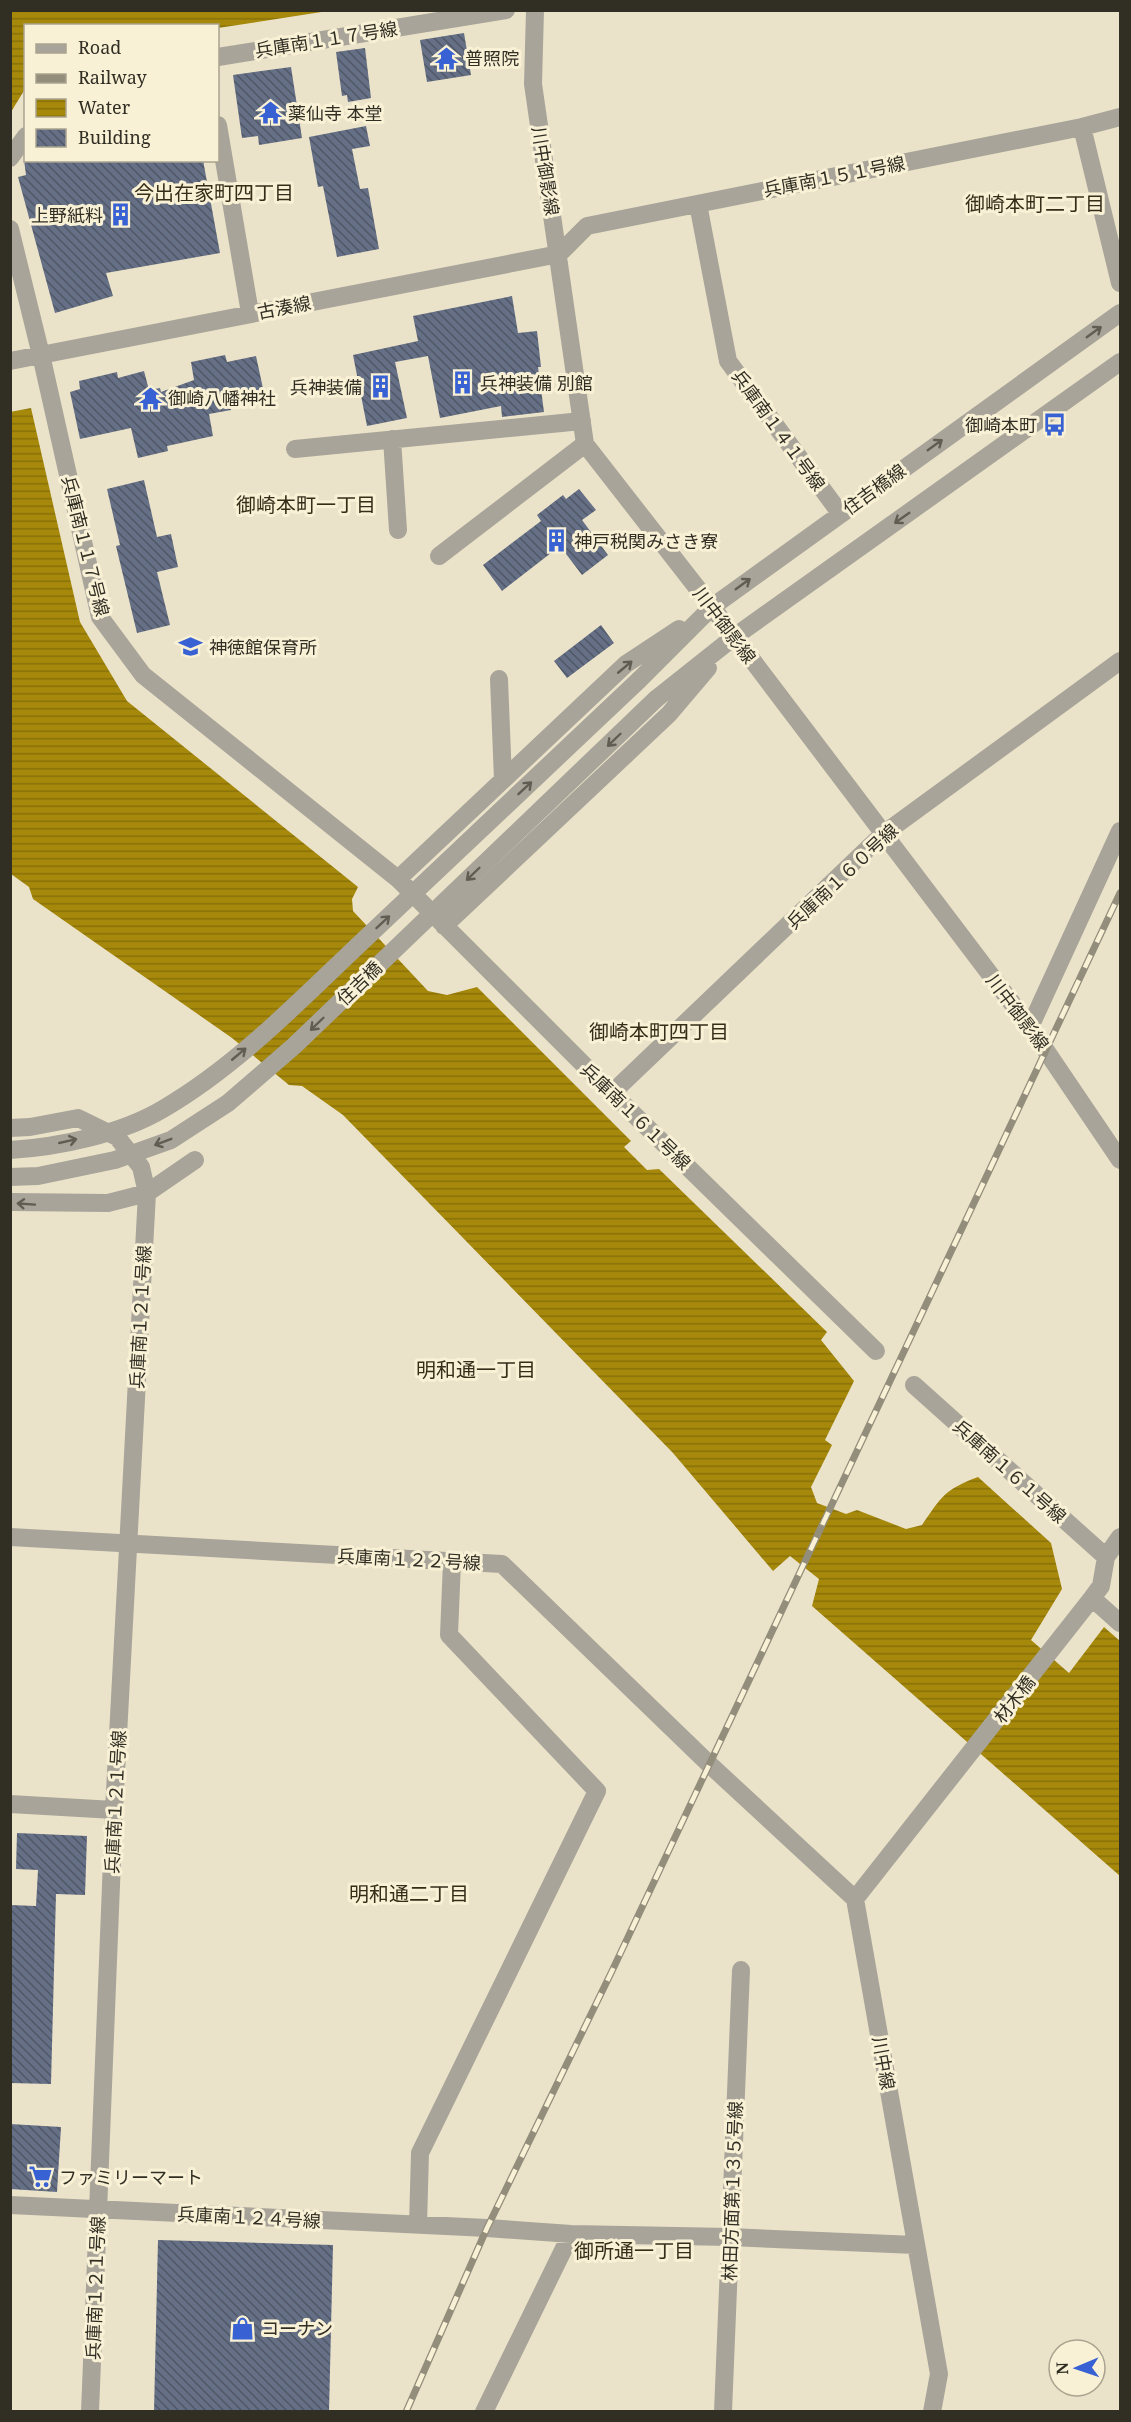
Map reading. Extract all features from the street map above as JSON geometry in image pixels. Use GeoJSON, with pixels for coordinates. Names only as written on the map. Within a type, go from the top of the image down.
{"type":"FeatureCollection","features":[{"type":"Feature","properties":{"kind":"street","name":"兵庫南１１７号線"},"geometry":{"type":"LineString","coordinates":[[219,57],[434,16],[506,10]]}},
{"type":"Feature","properties":{"kind":"street","name":"川中御影線"},"geometry":{"type":"LineString","coordinates":[[535,10],[533,84],[585,444],[712,607],[882,835],[1030,1027],[1120,1160]]}},
{"type":"Feature","properties":{"kind":"street","name":"兵庫南１５１号線"},"geometry":{"type":"LineString","coordinates":[[559,254],[587,226],[1082,127],[1120,117]]}},
{"type":"Feature","properties":{"kind":"street"},"geometry":{"type":"LineString","coordinates":[[1082,127],[1120,283]]}},
{"type":"Feature","properties":{"kind":"street"},"geometry":{"type":"LineString","coordinates":[[219,131],[250,313]]}},
{"type":"Feature","properties":{"kind":"street"},"geometry":{"type":"LineString","coordinates":[[10,158],[24,139]]}},
{"type":"Feature","properties":{"kind":"street","name":"兵庫南１４１号線"},"geometry":{"type":"LineString","coordinates":[[698,204],[728,361],[840,513]]}},
{"type":"Feature","properties":{"kind":"street","name":"兵庫南１１７号線"},"geometry":{"type":"LineString","coordinates":[[10,229],[100,617],[143,675],[398,879]]}},
{"type":"Feature","properties":{"kind":"street","name":"古湊線"},"geometry":{"type":"LineString","coordinates":[[10,361],[559,254]]}},
{"type":"Feature","properties":{"kind":"street","name":"住吉橋線"},"geometry":{"type":"LineString","coordinates":[[639,680],[712,607],[1120,313]]}},
{"type":"Feature","properties":{"kind":"street"},"geometry":{"type":"LineString","coordinates":[[444,926],[669,714],[734,637],[1120,362]]}},
{"type":"Feature","properties":{"kind":"street"},"geometry":{"type":"LineString","coordinates":[[295,449],[582,421]]}},
{"type":"Feature","properties":{"kind":"street"},"geometry":{"type":"LineString","coordinates":[[392,439],[398,530]]}},
{"type":"Feature","properties":{"kind":"street"},"geometry":{"type":"LineString","coordinates":[[439,556],[585,444]]}},
{"type":"Feature","properties":{"kind":"street"},"geometry":{"type":"LineString","coordinates":[[398,879],[626,664],[712,607]]}},
{"type":"Feature","properties":{"kind":"street","name":"住吉橋"},"geometry":{"type":"LineString","coordinates":[[10,1178],[38,1176],[115,1160],[171,1140],[228,1103],[294,1046],[656,699],[734,637]]}},
{"type":"Feature","properties":{"kind":"street","name":"兵庫南１６０号線"},"geometry":{"type":"LineString","coordinates":[[612,1093],[882,835],[1120,661]]}},
{"type":"Feature","properties":{"kind":"street"},"geometry":{"type":"LineString","coordinates":[[499,679],[504,780]]}},
{"type":"Feature","properties":{"kind":"street","name":"住吉橋"},"geometry":{"type":"LineString","coordinates":[[10,1150],[37,1148],[108,1132],[161,1111],[211,1078],[276,1023],[639,680]]}},
{"type":"Feature","properties":{"kind":"street"},"geometry":{"type":"LineString","coordinates":[[1030,1027],[1120,831]]}},
{"type":"Feature","properties":{"kind":"street","name":"兵庫南１６１号線"},"geometry":{"type":"LineString","coordinates":[[398,879],[612,1093],[876,1351]]}},
{"type":"Feature","properties":{"kind":"street","name":"兵庫南１２１号線"},"geometry":{"type":"LineString","coordinates":[[10,1128],[30,1127],[78,1118],[117,1137],[141,1167],[147,1194],[114,1810],[90,2412]]}},
{"type":"Feature","properties":{"kind":"street"},"geometry":{"type":"LineString","coordinates":[[10,1202],[108,1203],[147,1194],[195,1160]]}},
{"type":"Feature","properties":{"kind":"street","name":"兵庫南１６１号線"},"geometry":{"type":"LineString","coordinates":[[914,1385],[1106,1557]]}},
{"type":"Feature","properties":{"kind":"street","name":"兵庫南１２２号線"},"geometry":{"type":"LineString","coordinates":[[10,1537],[502,1564],[708,1763],[855,1899]]}},
{"type":"Feature","properties":{"kind":"street"},"geometry":{"type":"LineString","coordinates":[[1120,1537],[1106,1557],[1096,1592],[1120,1623]]}},
{"type":"Feature","properties":{"kind":"street"},"geometry":{"type":"LineString","coordinates":[[418,2225],[420,2153],[597,1791],[449,1635],[452,1562]]}},
{"type":"Feature","properties":{"kind":"street","name":"材木橋"},"geometry":{"type":"LineString","coordinates":[[855,1899],[1056,1646],[1096,1592]]}},
{"type":"Feature","properties":{"kind":"street"},"geometry":{"type":"LineString","coordinates":[[10,1804],[114,1810]]}},
{"type":"Feature","properties":{"kind":"street","name":"川中線"},"geometry":{"type":"LineString","coordinates":[[855,1899],[939,2374],[932,2412]]}},
{"type":"Feature","properties":{"kind":"street","name":"林田方面第１３５号線"},"geometry":{"type":"LineString","coordinates":[[723,2412],[741,1970]]}},
{"type":"Feature","properties":{"kind":"street","name":"兵庫南１２４号線"},"geometry":{"type":"LineString","coordinates":[[10,2205],[571,2234],[730,2236],[915,2245]]}},
{"type":"Feature","properties":{"kind":"street"},"geometry":{"type":"LineString","coordinates":[[484,2412],[571,2234]]}},
{"type":"Feature","properties":{"kind":"water"},"geometry":{"type":"Polygon","coordinates":[[[11,10],[328,10],[219,28],[219,24],[24,24],[24,91],[11,112],[11,10]]]}},
{"type":"Feature","properties":{"kind":"water"},"geometry":{"type":"Polygon","coordinates":[[[31,408],[80,622],[127,701],[358,887],[352,899],[353,911],[428,991],[447,995],[477,987],[631,1141],[624,1147],[647,1170],[659,1169],[827,1332],[821,1340],[854,1381],[825,1440],[832,1445],[811,1487],[817,1503],[846,1514],[857,1510],[906,1529],[922,1525],[945,1495],[978,1477],[1051,1543],[1062,1589],[1031,1640],[1069,1673],[1104,1627],[1120,1641],[1120,1876],[812,1606],[819,1579],[790,1556],[773,1571],[673,1453],[343,1115],[302,1086],[289,1085],[232,1038],[33,899],[29,887],[11,874],[10,412],[31,408]]]}},
{"type":"Feature","properties":{"kind":"building"},"geometry":{"type":"Polygon","coordinates":[[[464,33],[471,75],[427,82],[420,40],[464,33]]]}},
{"type":"Feature","properties":{"kind":"building"},"geometry":{"type":"Polygon","coordinates":[[[365,48],[371,98],[348,102],[347,95],[342,96],[336,52],[365,48]]]}},
{"type":"Feature","properties":{"kind":"building"},"geometry":{"type":"Polygon","coordinates":[[[291,67],[302,138],[259,145],[258,136],[242,138],[233,75],[291,67]]]}},
{"type":"Feature","properties":{"kind":"building"},"geometry":{"type":"Polygon","coordinates":[[[366,126],[370,146],[352,149],[360,189],[368,188],[379,249],[337,257],[323,186],[318,187],[309,137],[366,126]]]}},
{"type":"Feature","properties":{"kind":"building","name":"上野紙料"},"geometry":{"type":"Polygon","coordinates":[[[24,162],[203,162],[220,253],[106,273],[113,296],[55,313],[18,177],[26,175],[24,162]]]}},
{"type":"Feature","properties":{"kind":"building"},"geometry":{"type":"Polygon","coordinates":[[[512,296],[518,333],[537,331],[541,367],[538,367],[544,412],[502,417],[501,406],[440,418],[428,356],[395,362],[407,418],[367,426],[353,355],[418,341],[413,316],[512,296]]]}},
{"type":"Feature","properties":{"kind":"building"},"geometry":{"type":"Polygon","coordinates":[[[225,355],[227,362],[256,356],[264,393],[230,400],[231,410],[209,414],[213,436],[167,446],[168,451],[138,458],[131,428],[80,439],[70,392],[80,389],[79,381],[117,372],[118,378],[144,371],[149,390],[160,388],[161,392],[194,380],[191,362],[225,355]]]}},
{"type":"Feature","properties":{"kind":"building"},"geometry":{"type":"Polygon","coordinates":[[[144,480],[157,537],[171,534],[178,567],[157,572],[170,625],[137,633],[116,546],[120,545],[107,489],[144,480]]]}},
{"type":"Feature","properties":{"kind":"building","name":"神戸税関みさき寮"},"geometry":{"type":"Polygon","coordinates":[[[579,489],[596,510],[582,520],[608,555],[582,575],[560,546],[502,591],[483,565],[541,521],[537,515],[563,495],[566,499],[579,489]]]}},
{"type":"Feature","properties":{"kind":"building"},"geometry":{"type":"Polygon","coordinates":[[[601,625],[614,643],[567,678],[554,661],[601,625]]]}},
{"type":"Feature","properties":{"kind":"building"},"geometry":{"type":"Polygon","coordinates":[[[17,1833],[87,1836],[85,1895],[56,1894],[51,2084],[10,2083],[10,1905],[36,1906],[38,1870],[16,1869],[17,1833]]]}},
{"type":"Feature","properties":{"kind":"building"},"geometry":{"type":"Polygon","coordinates":[[[10,2124],[61,2127],[57,2192],[10,2189],[10,2124]]]}},
{"type":"Feature","properties":{"kind":"building","name":"コーナン"},"geometry":{"type":"Polygon","coordinates":[[[158,2240],[333,2245],[329,2412],[154,2412],[158,2240]]]}},
{"type":"Feature","properties":{"kind":"railway"},"geometry":{"type":"LineString","coordinates":[[406,2412],[487,2228],[612,1971],[1120,893]]}},
{"type":"Feature","properties":{"kind":"place","name":"普照院"},"geometry":{"type":"Point","coordinates":[447,58]}},
{"type":"Feature","properties":{"kind":"place","name":"薬仙寺 本堂"},"geometry":{"type":"Point","coordinates":[270,113]}},
{"type":"Feature","properties":{"kind":"place","name":"上野紙料"},"geometry":{"type":"Point","coordinates":[121,215]}},
{"type":"Feature","properties":{"kind":"place","name":"兵神装備 別館"},"geometry":{"type":"Point","coordinates":[462,383]}},
{"type":"Feature","properties":{"kind":"place","name":"兵神装備"},"geometry":{"type":"Point","coordinates":[380,387]}},
{"type":"Feature","properties":{"kind":"place","name":"御崎八幡神社"},"geometry":{"type":"Point","coordinates":[150,398]}},
{"type":"Feature","properties":{"kind":"place","name":"御崎本町"},"geometry":{"type":"Point","coordinates":[1055,425]}},
{"type":"Feature","properties":{"kind":"place","name":"神戸税関みさき寮"},"geometry":{"type":"Point","coordinates":[556,541]}},
{"type":"Feature","properties":{"kind":"place","name":"神徳館保育所"},"geometry":{"type":"Point","coordinates":[191,647]}},
{"type":"Feature","properties":{"kind":"place","name":"ファミリーマート"},"geometry":{"type":"Point","coordinates":[41,2177]}},
{"type":"Feature","properties":{"kind":"place","name":"コーナン"},"geometry":{"type":"Point","coordinates":[243,2328]}},
{"type":"Feature","properties":{"kind":"district","name":"今出在家町四丁目"},"geometry":{"type":"Point","coordinates":[214,192]}},
{"type":"Feature","properties":{"kind":"district","name":"御崎本町二丁目"},"geometry":{"type":"Point","coordinates":[1035,203]}},
{"type":"Feature","properties":{"kind":"district","name":"御崎本町一丁目"},"geometry":{"type":"Point","coordinates":[306,504]}},
{"type":"Feature","properties":{"kind":"district","name":"御崎本町四丁目"},"geometry":{"type":"Point","coordinates":[659,1031]}},
{"type":"Feature","properties":{"kind":"district","name":"明和通一丁目"},"geometry":{"type":"Point","coordinates":[476,1369]}},
{"type":"Feature","properties":{"kind":"district","name":"明和通二丁目"},"geometry":{"type":"Point","coordinates":[409,1893]}},
{"type":"Feature","properties":{"kind":"district","name":"御所通一丁目"},"geometry":{"type":"Point","coordinates":[634,2250]}}]}
